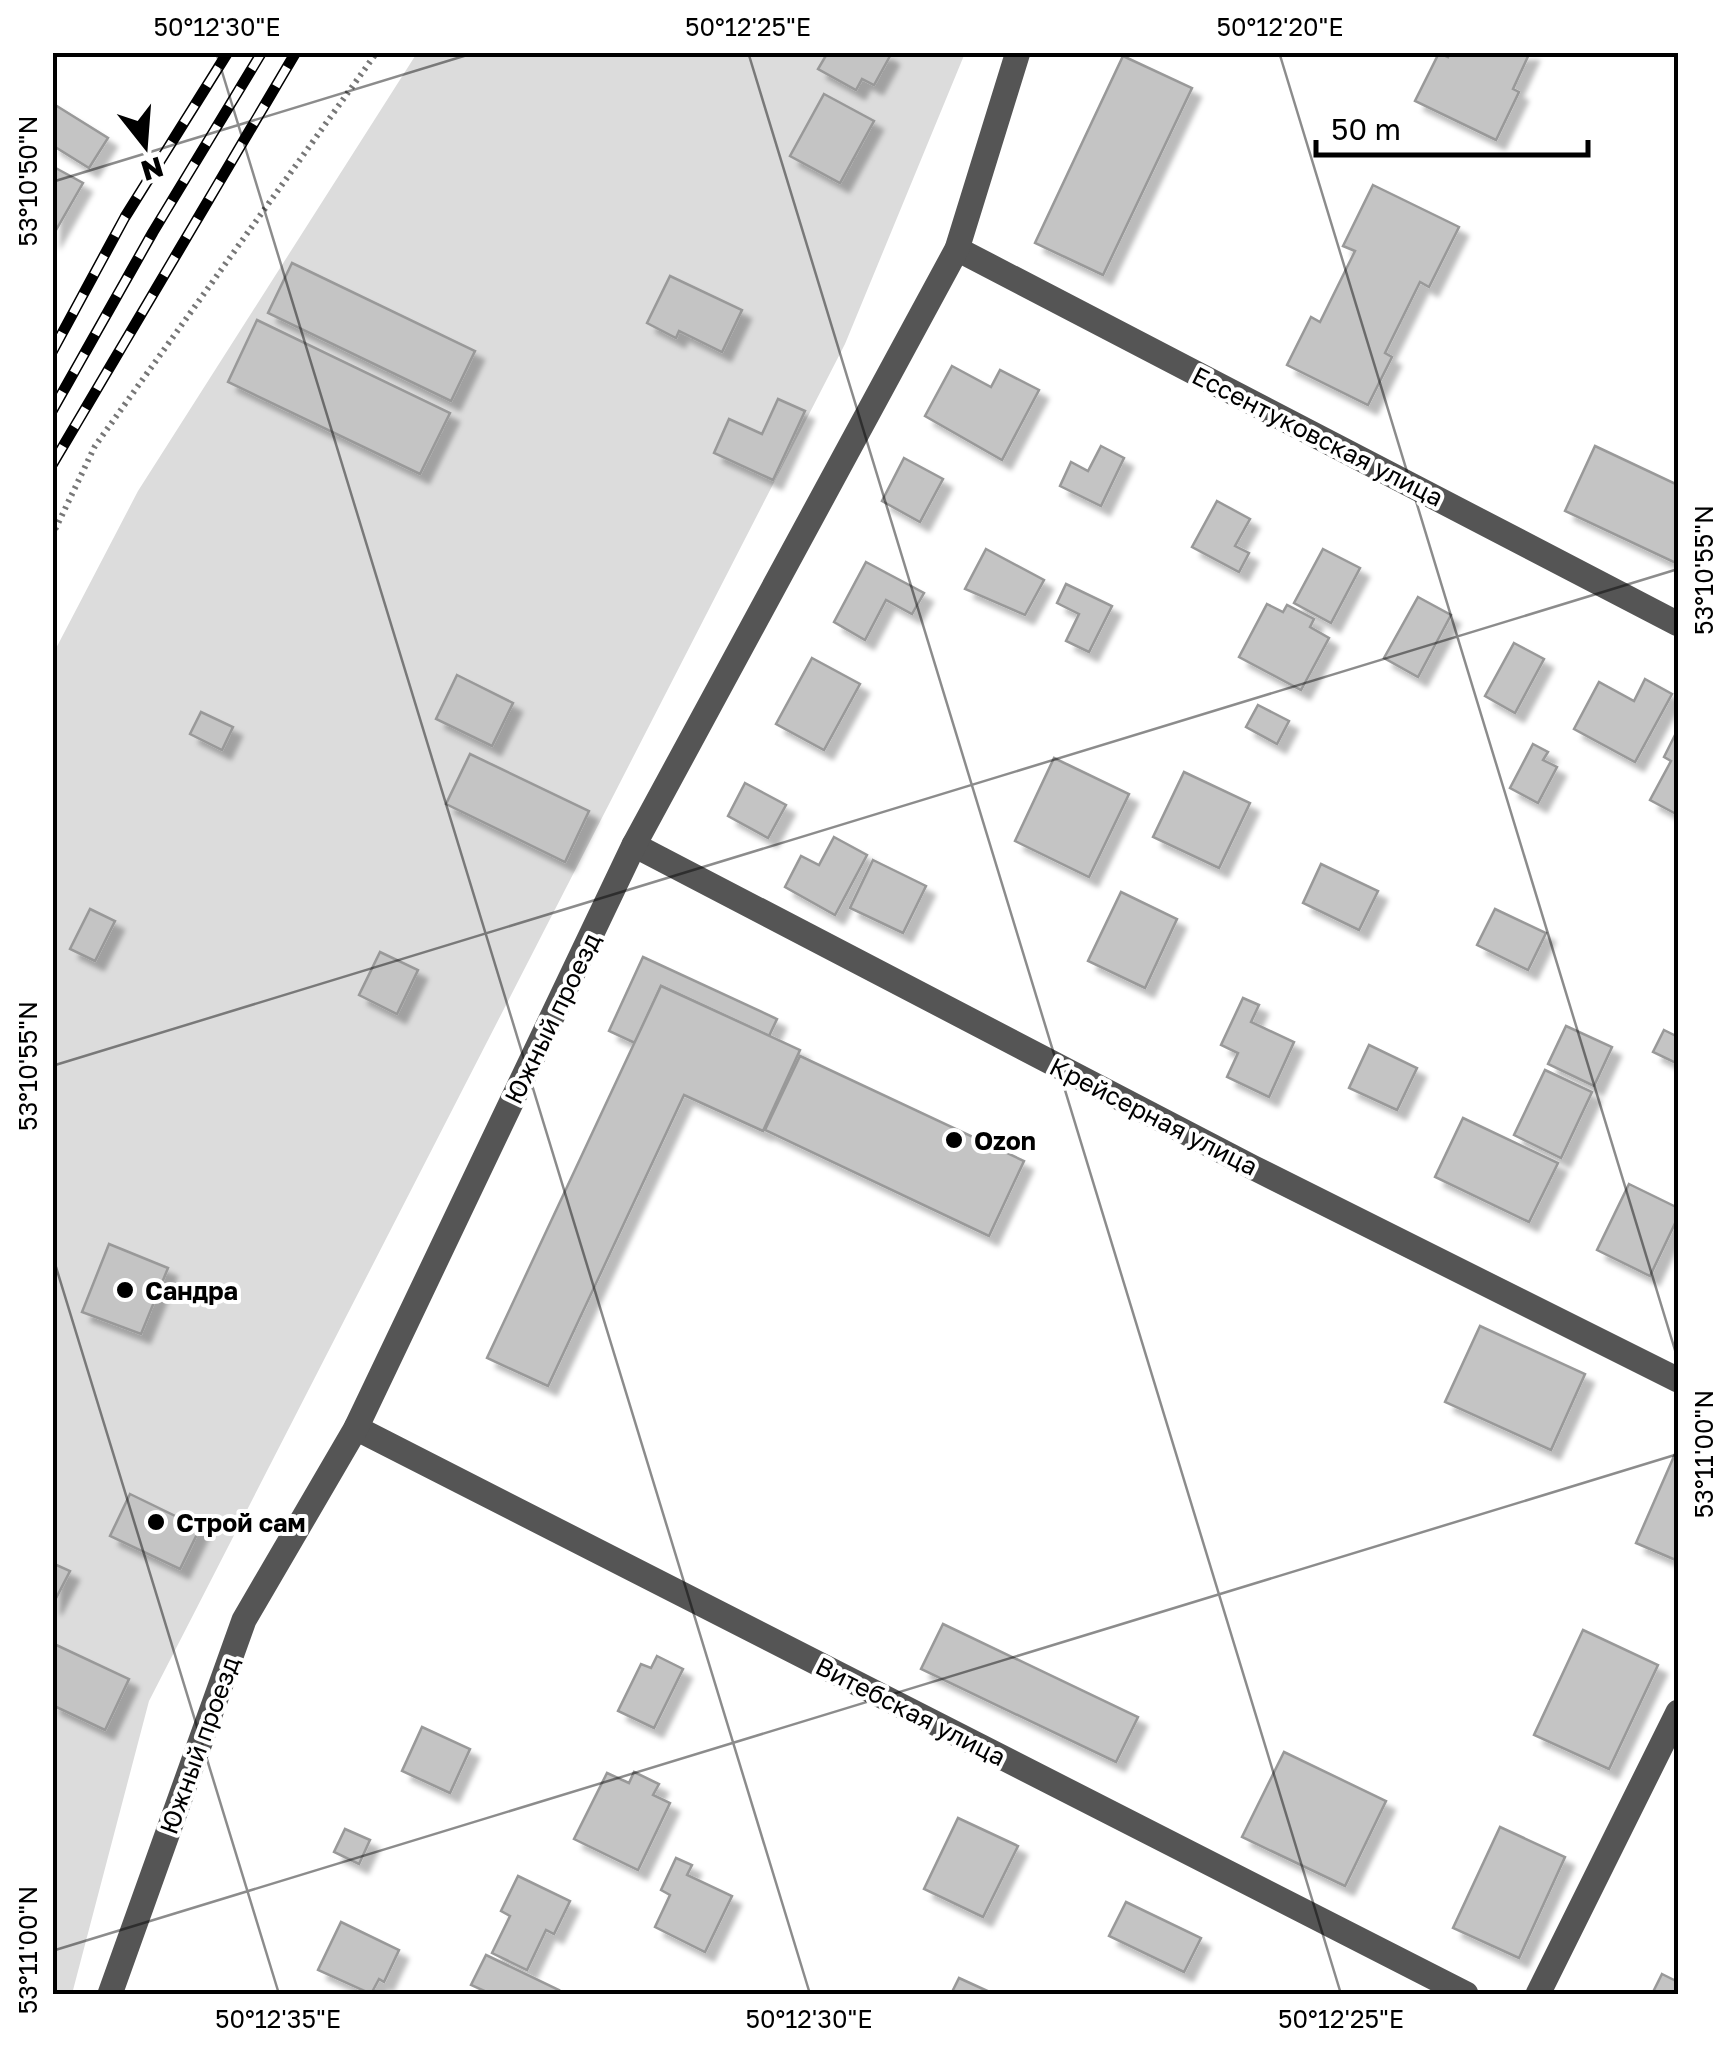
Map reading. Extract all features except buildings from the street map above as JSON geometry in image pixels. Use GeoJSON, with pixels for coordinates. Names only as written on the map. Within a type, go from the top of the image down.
{"type":"FeatureCollection","features":[{"type":"Feature","properties":{"kind":"street","name":"Южный проезд"},"geometry":{"type":"LineString","coordinates":[[110,1994],[244,1620],[356,1428],[634,845],[957,249],[1018,52]]}},
{"type":"Feature","properties":{"kind":"street","name":"Ессентуковская улица"},"geometry":{"type":"LineString","coordinates":[[957,249],[1678,624]]}},
{"type":"Feature","properties":{"kind":"street","name":"Крейсерная улица"},"geometry":{"type":"LineString","coordinates":[[634,845],[1252,1168],[1678,1380]]}},
{"type":"Feature","properties":{"kind":"street","name":"Витебская улица"},"geometry":{"type":"LineString","coordinates":[[356,1428],[1466,1994]]}},
{"type":"Feature","properties":{"kind":"street"},"geometry":{"type":"LineString","coordinates":[[1538,1994],[1678,1712]]}},
{"type":"Feature","properties":{"kind":"path"},"geometry":{"type":"LineString","coordinates":[[52,536],[96,446],[377,52]]}},
{"type":"Feature","properties":{"kind":"shaded area"},"geometry":{"type":"Polygon","coordinates":[[[417,53],[965,53],[845,344],[149,1701],[72,1994],[52,1994],[52,656],[138,491],[417,53]]]}},
{"type":"Feature","properties":{"kind":"railway"},"geometry":{"type":"LineString","coordinates":[[52,352],[125,217],[228,52]]}},
{"type":"Feature","properties":{"kind":"railway"},"geometry":{"type":"LineString","coordinates":[[52,411],[153,232],[262,52]]}},
{"type":"Feature","properties":{"kind":"railway"},"geometry":{"type":"LineString","coordinates":[[52,465],[296,52]]}},
{"type":"Feature","properties":{"kind":"place","name":"Ozon"},"geometry":{"type":"Point","coordinates":[954,1140]}},
{"type":"Feature","properties":{"kind":"place","name":"Сандра"},"geometry":{"type":"Point","coordinates":[125,1290]}},
{"type":"Feature","properties":{"kind":"place","name":"Строй сам"},"geometry":{"type":"Point","coordinates":[156,1522]}}]}
